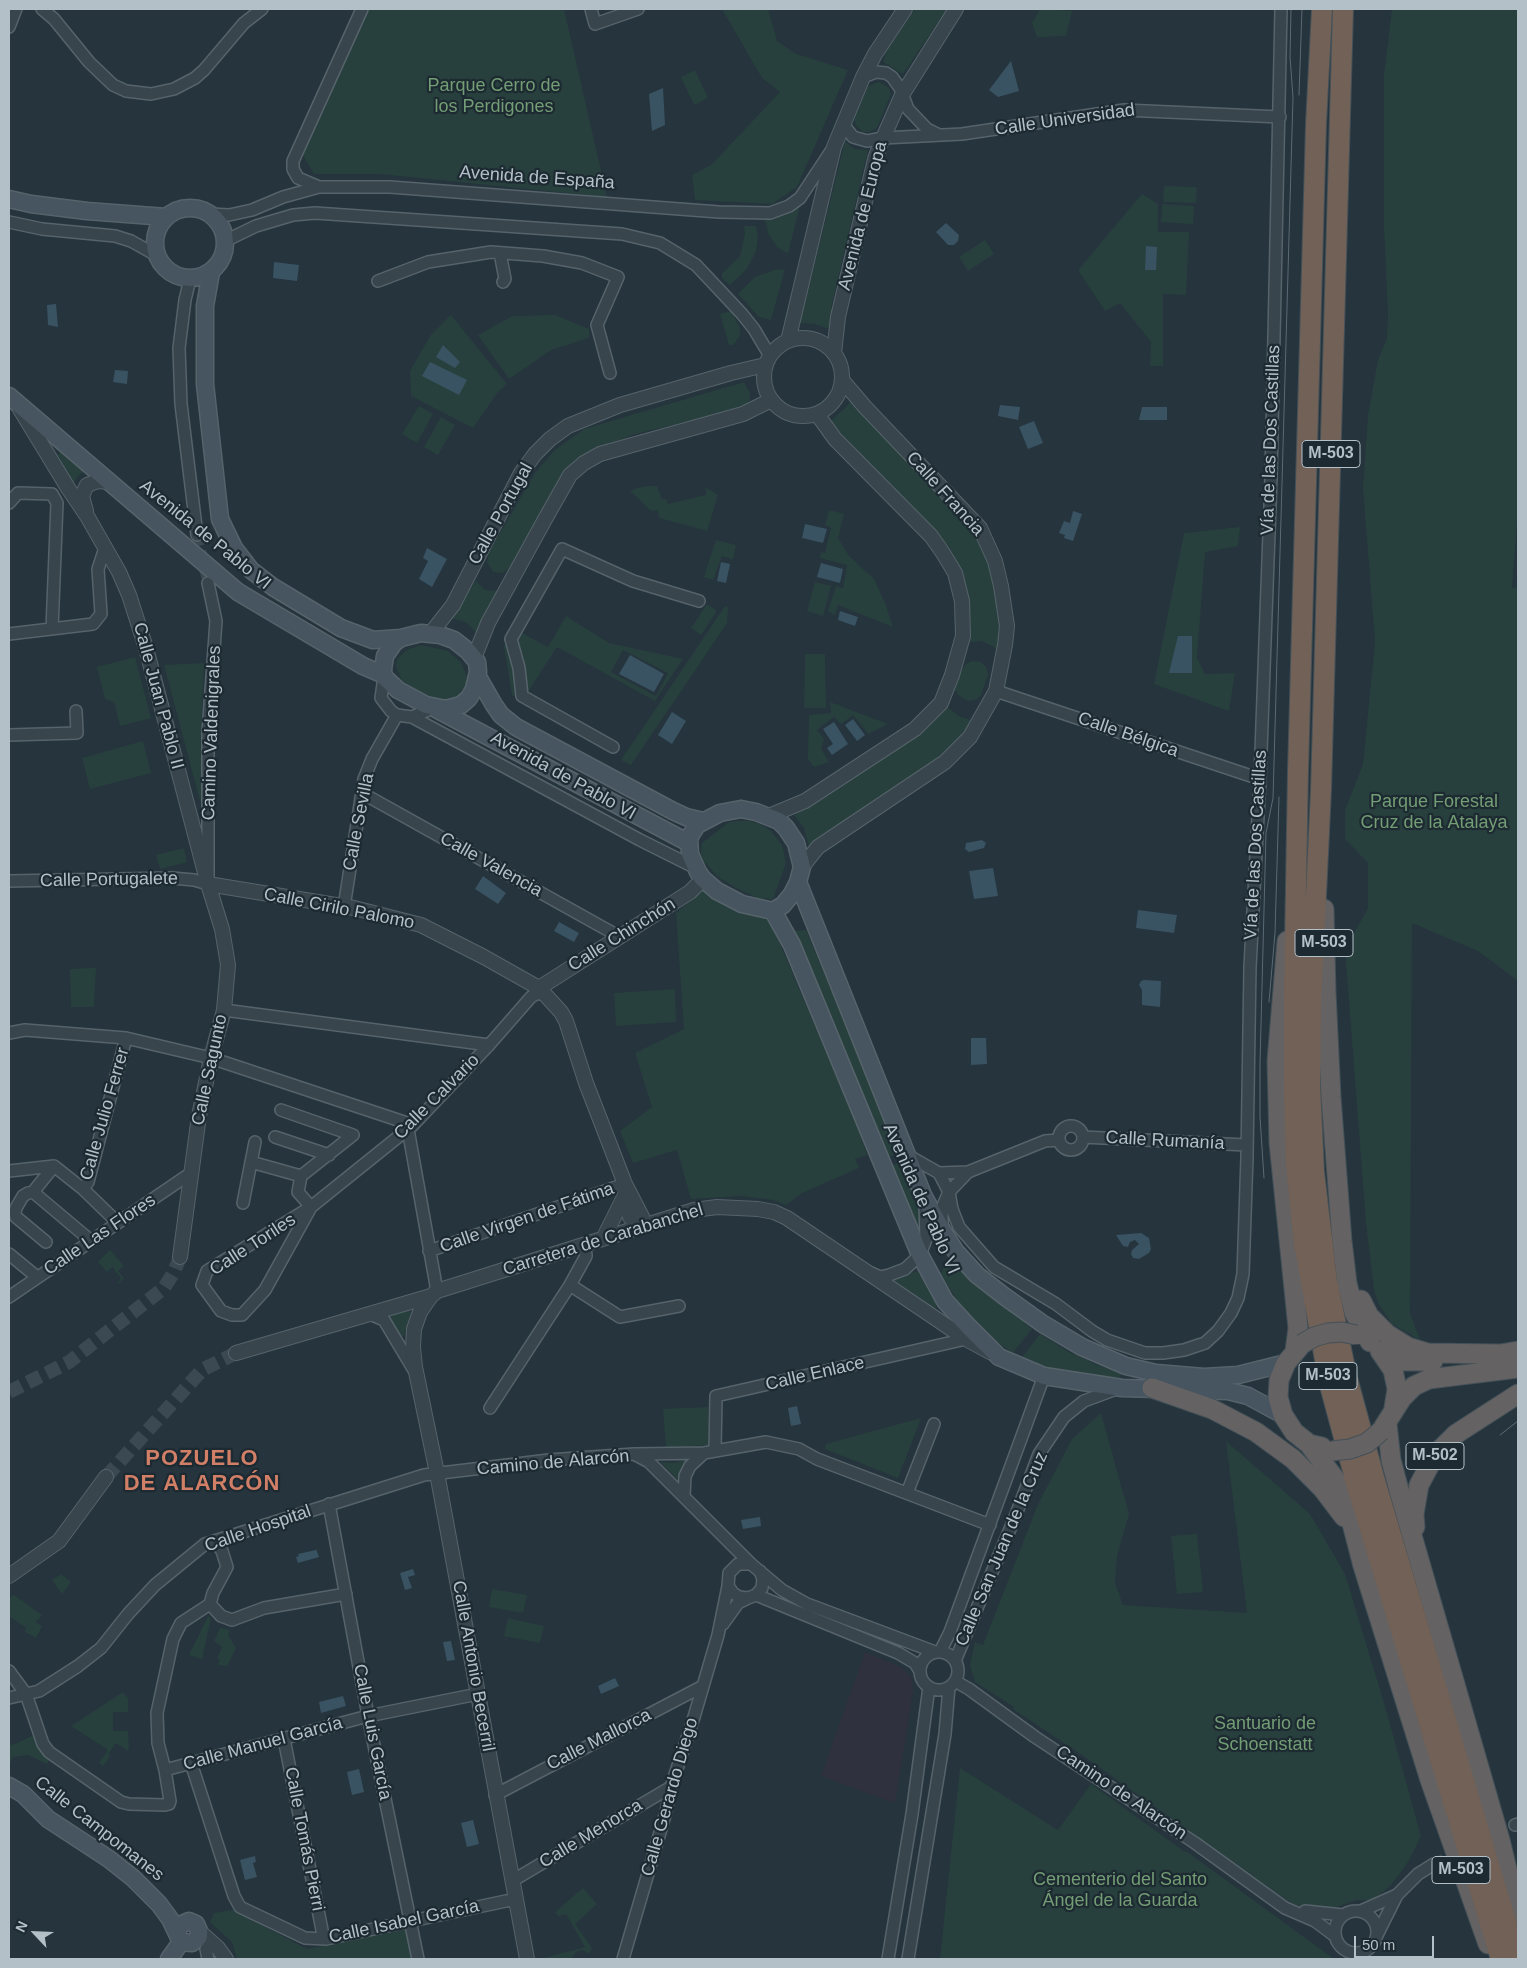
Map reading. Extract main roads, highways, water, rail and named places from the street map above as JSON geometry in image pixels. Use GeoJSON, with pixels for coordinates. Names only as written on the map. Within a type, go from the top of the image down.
{"type":"FeatureCollection","features":[{"type":"Feature","properties":{"kind":"highway","name":"M-503"},"geometry":{"type":"LineString","coordinates":[[1320,9],[1298,771],[1294,1086],[1296,1164],[1306,1252],[1329,1382],[1354,1476],[1501,1959]]}},
{"type":"Feature","properties":{"kind":"highway","name":"M-503"},"geometry":{"type":"LineString","coordinates":[[1343,9],[1321,790],[1311,1001],[1310,1086],[1314,1172],[1327,1281],[1347,1378],[1375,1481],[1517,1959]]}},
{"type":"Feature","properties":{"kind":"highway","name":"M-503"},"geometry":{"type":"LineString","coordinates":[[1341,118],[1347,9]]}},
{"type":"Feature","properties":{"kind":"highway","name":"M-503"},"geometry":{"type":"LineString","coordinates":[[1294,1353],[1298,1328],[1279,1143],[1277,1061],[1298,771]]}},
{"type":"Feature","properties":{"kind":"highway","name":"M-503"},"geometry":{"type":"LineString","coordinates":[[1321,790],[1326,992],[1331,1097],[1344,1256],[1347,1283],[1354,1312],[1370,1344]]}},
{"type":"Feature","properties":{"kind":"highway","name":"M-503"},"geometry":{"type":"LineString","coordinates":[[1344,1256],[1355,1288],[1369,1316],[1388,1334],[1408,1347],[1428,1353],[1509,1353]]}},
{"type":"Feature","properties":{"kind":"highway"},"geometry":{"type":"LineString","coordinates":[[1509,1353],[1424,1362],[1400,1361],[1370,1344],[1342,1332],[1328,1333],[1314,1337],[1294,1353],[1279,1380],[1278,1397],[1283,1415],[1294,1432],[1309,1444],[1332,1451],[1350,1449],[1367,1443],[1388,1421],[1414,1386],[1428,1379],[1518,1368]]}},
{"type":"Feature","properties":{"kind":"highway"},"geometry":{"type":"LineString","coordinates":[[1370,1344],[1393,1370],[1396,1389],[1388,1421]]}},
{"type":"Feature","properties":{"kind":"highway","name":"M-503"},"geometry":{"type":"LineString","coordinates":[[1152,1388],[1212,1409],[1256,1432],[1293,1459],[1322,1488],[1343,1515],[1364,1566]]}},
{"type":"Feature","properties":{"kind":"highway","name":"M-502"},"geometry":{"type":"LineString","coordinates":[[1418,1555],[1414,1514],[1419,1485],[1435,1455],[1456,1434],[1518,1394]]}},
{"type":"Feature","properties":{"kind":"highway","name":"M-503"},"geometry":{"type":"LineString","coordinates":[[1388,1421],[1393,1469],[1500,1840],[1518,1915]]}},
{"type":"Feature","properties":{"kind":"highway","name":"M-503"},"geometry":{"type":"LineString","coordinates":[[1309,1444],[1338,1484],[1349,1512],[1430,1780],[1494,1959]]}},
{"type":"Feature","properties":{"kind":"main road"},"geometry":{"type":"LineString","coordinates":[[9,199],[31,204],[87,211],[166,217]]}},
{"type":"Feature","properties":{"kind":"main road"},"geometry":{"type":"LineString","coordinates":[[211,272],[190,279],[176,276],[164,268],[156,255],[154,242],[158,228],[166,217],[176,210],[188,207],[200,209],[211,214],[221,226],[226,241],[222,258],[211,272],[205,306],[205,384],[220,519],[234,548],[251,570],[273,587],[341,628],[374,640],[400,638],[422,633],[454,640],[468,651],[478,667],[478,677],[472,694],[465,702],[454,708],[435,708],[398,690],[384,676],[385,656],[400,638]]}},
{"type":"Feature","properties":{"kind":"main road","name":"Avenida de Pablo VI"},"geometry":{"type":"LineString","coordinates":[[13,400],[238,592],[363,666],[384,676]]}},
{"type":"Feature","properties":{"kind":"main road","name":"Avenida de Pablo VI"},"geometry":{"type":"LineString","coordinates":[[478,677],[501,715],[516,727],[673,811],[686,817],[703,821],[729,810],[741,809],[769,816],[779,821],[792,835],[796,843],[800,874],[923,1195],[956,1252],[977,1275],[1043,1324],[1082,1347],[1126,1366],[1156,1373],[1204,1377],[1238,1375],[1294,1353]]}},
{"type":"Feature","properties":{"kind":"main road","name":"Avenida de Pablo VI"},"geometry":{"type":"LineString","coordinates":[[435,708],[689,844],[690,854],[700,874],[717,891],[742,904],[773,910],[792,945],[920,1255],[945,1301],[999,1356],[1044,1376],[1122,1388],[1228,1391],[1248,1396],[1283,1415]]}},
{"type":"Feature","properties":{"kind":"main road"},"geometry":{"type":"LineString","coordinates":[[689,844],[691,833],[703,821]]}},
{"type":"Feature","properties":{"kind":"main road"},"geometry":{"type":"LineString","coordinates":[[773,910],[783,905],[792,894],[800,874]]}},
{"type":"Feature","properties":{"kind":"main road","name":"Calle Campomanes"},"geometry":{"type":"LineString","coordinates":[[9,1786],[24,1794],[48,1818],[109,1859],[133,1878],[154,1898],[170,1919],[194,1943]]}},
{"type":"Feature","properties":{"kind":"main road"},"geometry":{"type":"LineString","coordinates":[[169,1959],[194,1943]]}},
{"type":"Feature","properties":{"kind":"tunnel"},"geometry":{"type":"LineString","coordinates":[[197,535],[208,583]]}},
{"type":"Feature","properties":{"kind":"tunnel"},"geometry":{"type":"LineString","coordinates":[[9,1392],[69,1362],[164,1288],[174,1272],[180,1257]]}},
{"type":"Feature","properties":{"kind":"tunnel"},"geometry":{"type":"LineString","coordinates":[[106,1477],[202,1370],[236,1353]]}},
{"type":"Feature","properties":{"kind":"tunnel"},"geometry":{"type":"LineString","coordinates":[[1434,1864],[1461,1851]]}},
{"type":"Feature","properties":{"kind":"tram line"},"geometry":{"type":"LineString","coordinates":[[1264,1178],[1260,1117],[1260,1063],[1266,833],[1273,798],[1293,97],[1290,57],[1291,9]]}},
{"type":"Feature","properties":{"kind":"tram line"},"geometry":{"type":"LineString","coordinates":[[1299,95],[1302,9]]}},
{"type":"Feature","properties":{"kind":"tram line"},"geometry":{"type":"LineString","coordinates":[[1269,1002],[1275,933],[1279,797]]}},
{"type":"Feature","properties":{"kind":"tram line"},"geometry":{"type":"LineString","coordinates":[[1500,1435],[1518,1421]]}},
{"type":"Feature","properties":{"kind":"district","name":"POZUELO DE ALARCÓN"},"geometry":{"type":"Point","coordinates":[202,1472]}},
{"type":"Feature","properties":{"kind":"park label","name":"Parque Cerro de los Perdigones"},"geometry":{"type":"Point","coordinates":[494,96]}},
{"type":"Feature","properties":{"kind":"park label","name":"Parque Forestal Cruz de la Atalaya"},"geometry":{"type":"Point","coordinates":[1434,812]}},
{"type":"Feature","properties":{"kind":"park label","name":"Santuario de Schoenstatt"},"geometry":{"type":"Point","coordinates":[1265,1734]}},
{"type":"Feature","properties":{"kind":"park label","name":"Cementerio del Santo Ángel de la Guarda"},"geometry":{"type":"Point","coordinates":[1120,1890]}}]}
